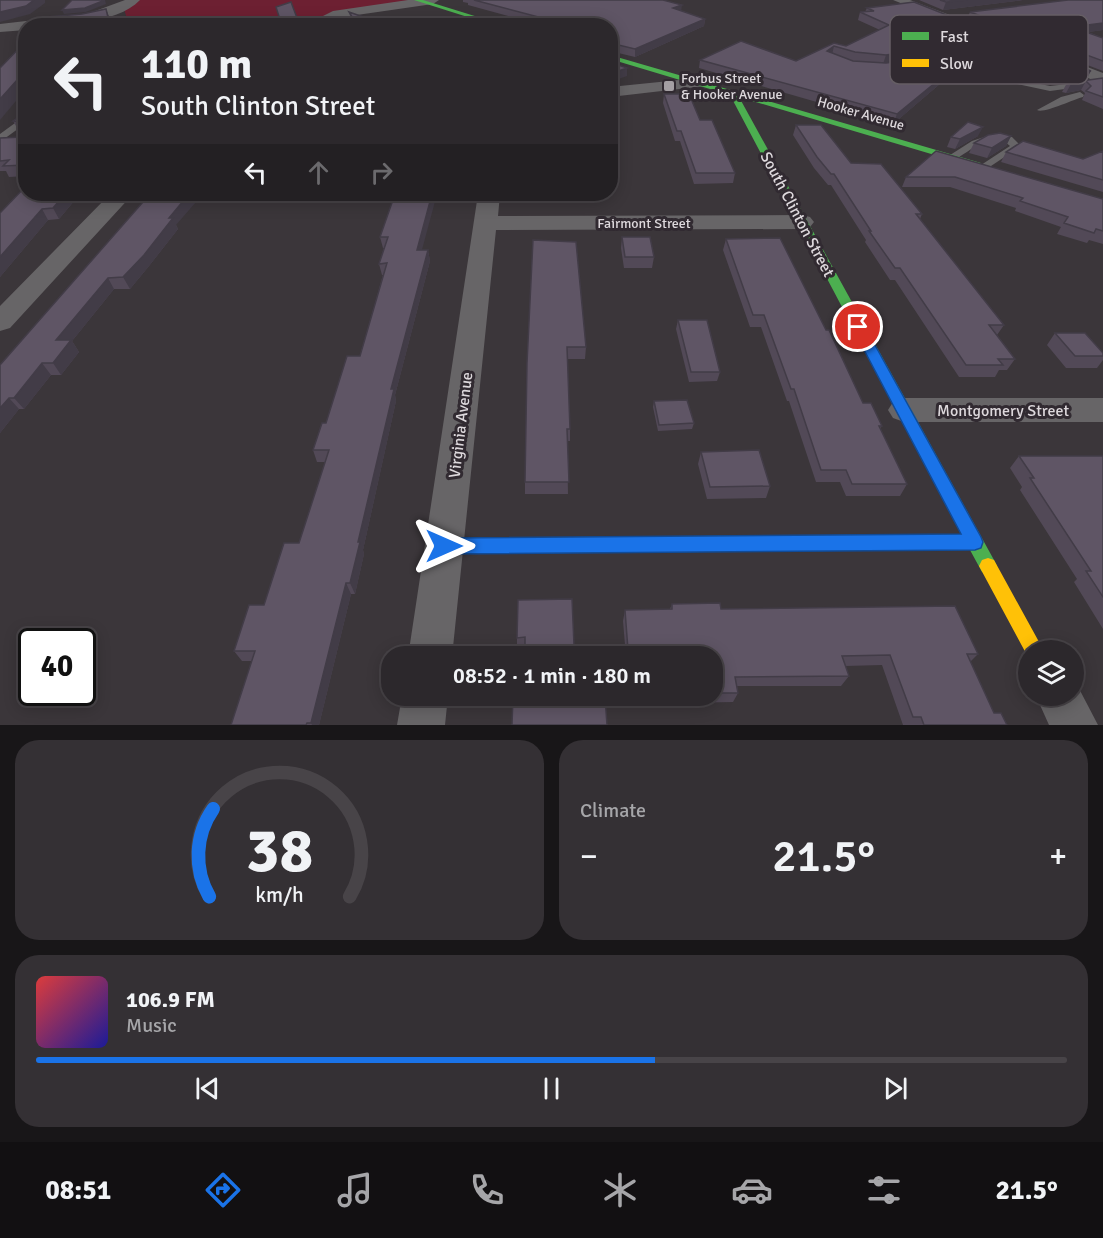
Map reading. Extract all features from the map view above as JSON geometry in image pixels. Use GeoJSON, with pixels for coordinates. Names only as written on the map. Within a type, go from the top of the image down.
{"type":"FeatureCollection","features":[{"type":"Feature","properties":{"kind":"street"},"geometry":{"type":"LineString","coordinates":[[74,18],[116,9],[134,0]]}},
{"type":"Feature","properties":{"kind":"street"},"geometry":{"type":"LineString","coordinates":[[326,18],[425,0],[480,18]]}},
{"type":"Feature","properties":{"kind":"street"},"geometry":{"type":"LineString","coordinates":[[899,0],[938,15]]}},
{"type":"Feature","properties":{"kind":"street"},"geometry":{"type":"LineString","coordinates":[[949,15],[964,13]]}},
{"type":"Feature","properties":{"kind":"street"},"geometry":{"type":"LineString","coordinates":[[0,28],[18,26]]}},
{"type":"Feature","properties":{"kind":"street","name":"Hooker Avenue"},"geometry":{"type":"LineString","coordinates":[[618,59],[1006,173]]}},
{"type":"Feature","properties":{"kind":"street"},"geometry":{"type":"LineString","coordinates":[[1088,74],[1103,80]]}},
{"type":"Feature","properties":{"kind":"street"},"geometry":{"type":"LineString","coordinates":[[618,91],[699,83]]}},
{"type":"Feature","properties":{"kind":"street","name":"South Clinton Street"},"geometry":{"type":"LineString","coordinates":[[733,93],[1028,640]]}},
{"type":"Feature","properties":{"kind":"street"},"geometry":{"type":"LineString","coordinates":[[0,140],[18,139]]}},
{"type":"Feature","properties":{"kind":"street"},"geometry":{"type":"LineString","coordinates":[[0,322],[115,201]]}},
{"type":"Feature","properties":{"kind":"street","name":"Fairmont Street"},"geometry":{"type":"LineString","coordinates":[[487,208],[802,222]]}},
{"type":"Feature","properties":{"kind":"street","name":"Virginia Avenue"},"geometry":{"type":"LineString","coordinates":[[431,646],[487,208]]}},
{"type":"Feature","properties":{"kind":"street","name":"Montgomery Street"},"geometry":{"type":"LineString","coordinates":[[903,410],[1103,410]]}},
{"type":"Feature","properties":{"kind":"street"},"geometry":{"type":"LineString","coordinates":[[444,546],[975,542]]}},
{"type":"Feature","properties":{"kind":"street"},"geometry":{"type":"LineString","coordinates":[[421,725],[423,706]]}},
{"type":"Feature","properties":{"kind":"street"},"geometry":{"type":"LineString","coordinates":[[1064,706],[1074,725]]}},
{"type":"Feature","properties":{"kind":"lane"},"geometry":{"type":"LineString","coordinates":[[1088,83],[1103,80]]}},
{"type":"Feature","properties":{"kind":"lane"},"geometry":{"type":"LineString","coordinates":[[1025,84],[1057,90],[1085,84]]}},
{"type":"Feature","properties":{"kind":"lane"},"geometry":{"type":"LineString","coordinates":[[1041,110],[1064,99],[1103,89]]}},
{"type":"Feature","properties":{"kind":"lane"},"geometry":{"type":"LineString","coordinates":[[0,140],[18,125]]}},
{"type":"Feature","properties":{"kind":"lane"},"geometry":{"type":"LineString","coordinates":[[952,158],[987,137],[1000,137],[1013,142],[1016,146],[985,167]]}},
{"type":"Feature","properties":{"kind":"shaded area"},"geometry":{"type":"Polygon","coordinates":[[[134,0],[417,0],[333,15],[331,18],[127,18],[123,6],[134,0]]]}},
{"type":"Feature","properties":{"kind":"building"},"geometry":{"type":"Polygon","coordinates":[[[0,0],[34,0],[26,6],[0,12],[0,0]]]}},
{"type":"Feature","properties":{"kind":"building"},"geometry":{"type":"Polygon","coordinates":[[[72,0],[105,0],[85,8],[62,10],[72,0]]]}},
{"type":"Feature","properties":{"kind":"building"},"geometry":{"type":"Polygon","coordinates":[[[474,0],[663,0],[682,5],[673,8],[705,19],[635,49],[618,45],[618,18],[542,18],[474,0]]]}},
{"type":"Feature","properties":{"kind":"building"},"geometry":{"type":"Polygon","coordinates":[[[940,0],[967,0],[946,2],[940,0]]]}},
{"type":"Feature","properties":{"kind":"building"},"geometry":{"type":"Polygon","coordinates":[[[1068,0],[1103,0],[1103,23],[1088,25],[1088,15],[978,15],[970,12],[1068,0]]]}},
{"type":"Feature","properties":{"kind":"building"},"geometry":{"type":"Polygon","coordinates":[[[291,2],[297,18],[279,18],[276,7],[291,2]]]}},
{"type":"Feature","properties":{"kind":"building"},"geometry":{"type":"Polygon","coordinates":[[[914,2],[947,15],[890,15],[890,54],[855,52],[834,46],[827,51],[853,61],[890,62],[890,84],[934,84],[897,114],[700,60],[741,41],[796,61],[834,43],[846,46],[889,25],[860,12],[874,11],[867,8],[914,2]]]}},
{"type":"Feature","properties":{"kind":"building"},"geometry":{"type":"Polygon","coordinates":[[[106,9],[108,18],[46,18],[47,17],[106,9]]]}},
{"type":"Feature","properties":{"kind":"building"},"geometry":{"type":"Polygon","coordinates":[[[349,12],[366,18],[353,18],[349,12]]]}},
{"type":"Feature","properties":{"kind":"building"},"geometry":{"type":"Polygon","coordinates":[[[1088,33],[1103,38],[1103,61],[1088,55],[1088,33]]]}},
{"type":"Feature","properties":{"kind":"building"},"geometry":{"type":"Polygon","coordinates":[[[18,49],[18,79],[0,99],[0,68],[18,49]]]}},
{"type":"Feature","properties":{"kind":"building"},"geometry":{"type":"Polygon","coordinates":[[[618,65],[627,68],[618,71],[618,65]]]}},
{"type":"Feature","properties":{"kind":"building"},"geometry":{"type":"Polygon","coordinates":[[[1103,78],[1103,97],[1086,91],[1091,86],[1088,80],[1103,78]]]}},
{"type":"Feature","properties":{"kind":"building"},"geometry":{"type":"Polygon","coordinates":[[[664,94],[689,94],[700,120],[712,120],[735,173],[696,173],[681,131],[677,131],[664,94]]]}},
{"type":"Feature","properties":{"kind":"building"},"geometry":{"type":"Polygon","coordinates":[[[968,122],[983,127],[960,139],[951,137],[968,122]]]}},
{"type":"Feature","properties":{"kind":"building"},"geometry":{"type":"Polygon","coordinates":[[[796,125],[821,125],[851,163],[881,164],[922,214],[916,214],[1004,325],[989,325],[1015,359],[998,359],[1003,365],[966,365],[900,268],[895,268],[869,231],[871,231],[834,174],[831,174],[817,157],[796,125]]]}},
{"type":"Feature","properties":{"kind":"building"},"geometry":{"type":"Polygon","coordinates":[[[1000,133],[1011,136],[992,148],[974,143],[988,135],[1000,133]]]}},
{"type":"Feature","properties":{"kind":"building"},"geometry":{"type":"Polygon","coordinates":[[[18,137],[18,165],[3,166],[9,160],[0,161],[0,138],[18,137]]]}},
{"type":"Feature","properties":{"kind":"building"},"geometry":{"type":"Polygon","coordinates":[[[1023,141],[1083,159],[1103,151],[1103,180],[1006,152],[1023,141]]]}},
{"type":"Feature","properties":{"kind":"building"},"geometry":{"type":"Polygon","coordinates":[[[936,151],[1103,199],[1103,231],[1096,229],[1094,233],[1064,223],[1068,217],[1020,201],[1023,198],[955,177],[906,177],[936,151]]]}},
{"type":"Feature","properties":{"kind":"building"},"geometry":{"type":"Polygon","coordinates":[[[18,194],[18,201],[59,201],[53,208],[42,209],[0,257],[0,213],[18,194]]]}},
{"type":"Feature","properties":{"kind":"building"},"geometry":{"type":"Polygon","coordinates":[[[144,201],[183,201],[144,255],[123,277],[108,278],[56,340],[71,340],[53,363],[42,363],[14,398],[9,398],[0,408],[0,365],[144,201]]]}},
{"type":"Feature","properties":{"kind":"building"},"geometry":{"type":"Polygon","coordinates":[[[393,201],[430,201],[417,250],[428,250],[391,389],[394,389],[350,583],[346,583],[311,723],[306,725],[231,725],[255,651],[234,651],[249,605],[264,605],[284,543],[299,543],[329,450],[313,450],[322,423],[326,423],[347,356],[360,356],[387,263],[379,264],[388,237],[380,237],[393,201]]]}},
{"type":"Feature","properties":{"kind":"building"},"geometry":{"type":"Polygon","coordinates":[[[622,237],[650,237],[654,257],[625,257],[622,237]]]}},
{"type":"Feature","properties":{"kind":"building"},"geometry":{"type":"Polygon","coordinates":[[[780,238],[826,330],[829,330],[863,403],[871,403],[882,426],[879,426],[907,484],[852,484],[846,470],[821,470],[794,389],[791,389],[764,315],[753,315],[726,239],[780,238]]]}},
{"type":"Feature","properties":{"kind":"building"},"geometry":{"type":"Polygon","coordinates":[[[533,240],[576,242],[586,347],[567,347],[569,482],[525,482],[527,363],[533,240]]]}},
{"type":"Feature","properties":{"kind":"building"},"geometry":{"type":"Polygon","coordinates":[[[678,320],[707,320],[720,372],[691,372],[678,320]]]}},
{"type":"Feature","properties":{"kind":"building"},"geometry":{"type":"Polygon","coordinates":[[[1055,333],[1085,333],[1103,353],[1103,356],[1075,356],[1055,333]]]}},
{"type":"Feature","properties":{"kind":"building"},"geometry":{"type":"Polygon","coordinates":[[[687,400],[694,423],[659,425],[654,401],[687,400]]]}},
{"type":"Feature","properties":{"kind":"building"},"geometry":{"type":"Polygon","coordinates":[[[759,450],[770,486],[710,487],[701,452],[759,450]]]}},
{"type":"Feature","properties":{"kind":"building"},"geometry":{"type":"Polygon","coordinates":[[[1019,456],[1103,456],[1103,597],[1086,571],[1091,571],[1030,478],[1034,478],[1019,456]]]}},
{"type":"Feature","properties":{"kind":"building"},"geometry":{"type":"Polygon","coordinates":[[[572,599],[574,645],[525,646],[525,637],[517,638],[518,600],[572,599]]]}},
{"type":"Feature","properties":{"kind":"building"},"geometry":{"type":"Polygon","coordinates":[[[720,603],[721,609],[955,606],[978,654],[967,654],[994,713],[1001,713],[1007,725],[924,725],[921,717],[913,717],[890,655],[842,656],[849,676],[735,677],[738,693],[723,693],[723,646],[628,646],[625,610],[672,609],[672,604],[720,603]]]}},
{"type":"Feature","properties":{"kind":"building"},"geometry":{"type":"Polygon","coordinates":[[[513,706],[606,706],[607,725],[512,725],[513,706]]]}},
{"type":"Feature","properties":{"kind":"traffic: fast"},"geometry":{"type":"LineString","coordinates":[[417,0],[477,18]]}},
{"type":"Feature","properties":{"kind":"traffic: fast"},"geometry":{"type":"LineString","coordinates":[[618,59],[978,165]]}},
{"type":"Feature","properties":{"kind":"traffic: fast"},"geometry":{"type":"LineString","coordinates":[[733,93],[988,566]]}},
{"type":"Feature","properties":{"kind":"traffic: fast"},"geometry":{"type":"LineString","coordinates":[[444,546],[975,542]]}},
{"type":"Feature","properties":{"kind":"traffic: slow"},"geometry":{"type":"LineString","coordinates":[[988,566],[1028,640]]}},
{"type":"Feature","properties":{"kind":"place","name":"Forbus Street & Hooker Avenue"},"geometry":{"type":"Point","coordinates":[669,86]}},
{"type":"Feature","properties":{"kind":"route"},"geometry":{"type":"LineString","coordinates":[[444,546],[975,542],[858,327]]}}]}
